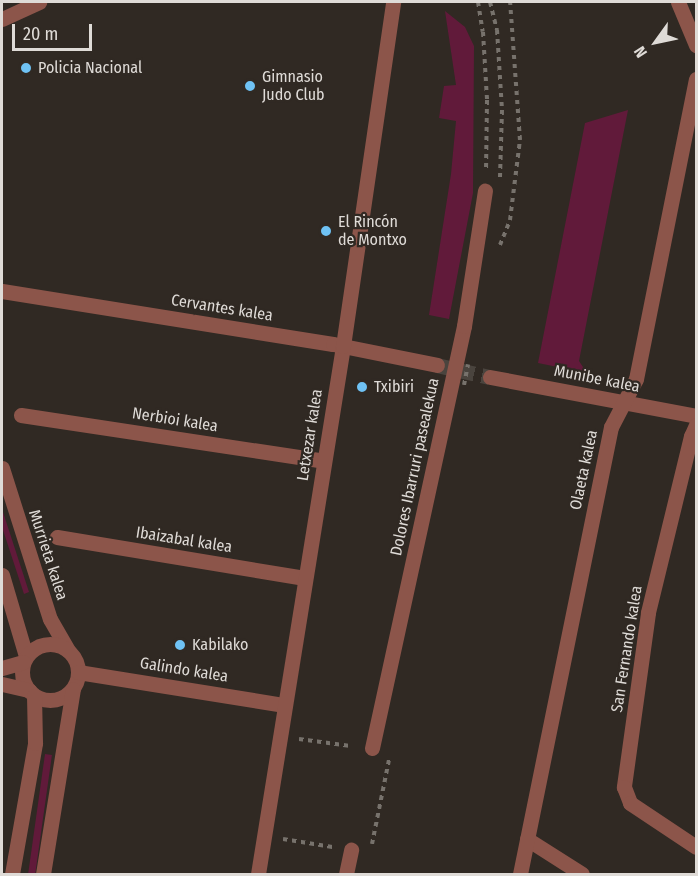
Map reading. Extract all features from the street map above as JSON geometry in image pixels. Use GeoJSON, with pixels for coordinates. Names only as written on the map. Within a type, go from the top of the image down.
{"type":"FeatureCollection","features":[{"type":"Feature","properties":{"kind":"street"},"geometry":{"type":"LineString","coordinates":[[2,19],[39,2]]}},
{"type":"Feature","properties":{"kind":"street","name":"Letxezar kalea"},"geometry":{"type":"LineString","coordinates":[[258,874],[343,346],[393,2]]}},
{"type":"Feature","properties":{"kind":"street"},"geometry":{"type":"LineString","coordinates":[[678,2],[696,45]]}},
{"type":"Feature","properties":{"kind":"street","name":"Olaeta kalea"},"geometry":{"type":"LineString","coordinates":[[520,874],[611,427],[636,379],[696,79]]}},
{"type":"Feature","properties":{"kind":"street","name":"Dolores Ibarruri pasealekua"},"geometry":{"type":"LineString","coordinates":[[372,748],[464,326],[485,191]]}},
{"type":"Feature","properties":{"kind":"street","name":"Cervantes kalea"},"geometry":{"type":"LineString","coordinates":[[2,291],[343,346],[437,365]]}},
{"type":"Feature","properties":{"kind":"street","name":"Munibe kalea"},"geometry":{"type":"LineString","coordinates":[[490,377],[696,416]]}},
{"type":"Feature","properties":{"kind":"street","name":"Nerbioi kalea"},"geometry":{"type":"LineString","coordinates":[[21,415],[324,461]]}},
{"type":"Feature","properties":{"kind":"street","name":"San Fernando kalea"},"geometry":{"type":"LineString","coordinates":[[696,425],[691,436],[648,613],[624,787],[630,803],[696,847]]}},
{"type":"Feature","properties":{"kind":"street","name":"Murrieta kalea"},"geometry":{"type":"LineString","coordinates":[[2,468],[50,619],[68,650]]}},
{"type":"Feature","properties":{"kind":"street","name":"Ibaizabal kalea"},"geometry":{"type":"LineString","coordinates":[[57,537],[305,578]]}},
{"type":"Feature","properties":{"kind":"street"},"geometry":{"type":"LineString","coordinates":[[2,575],[25,659],[22,677],[31,693],[35,743],[12,874]]}},
{"type":"Feature","properties":{"kind":"street"},"geometry":{"type":"LineString","coordinates":[[2,668],[25,659],[42,644],[51,643],[68,650],[77,663],[78,672],[73,689],[43,874]]}},
{"type":"Feature","properties":{"kind":"street","name":"Galindo kalea"},"geometry":{"type":"LineString","coordinates":[[78,672],[284,705]]}},
{"type":"Feature","properties":{"kind":"street"},"geometry":{"type":"LineString","coordinates":[[2,684],[42,699],[59,699],[73,689]]}},
{"type":"Feature","properties":{"kind":"street"},"geometry":{"type":"LineString","coordinates":[[527,839],[582,874]]}},
{"type":"Feature","properties":{"kind":"street"},"geometry":{"type":"LineString","coordinates":[[346,874],[351,850]]}},
{"type":"Feature","properties":{"kind":"path"},"geometry":{"type":"LineString","coordinates":[[478,2],[483,32],[487,100],[485,191]]}},
{"type":"Feature","properties":{"kind":"path"},"geometry":{"type":"LineString","coordinates":[[490,2],[497,30],[502,110],[500,178]]}},
{"type":"Feature","properties":{"kind":"path"},"geometry":{"type":"LineString","coordinates":[[497,251],[510,219],[520,140],[510,2]]}},
{"type":"Feature","properties":{"kind":"path"},"geometry":{"type":"LineString","coordinates":[[464,385],[468,364]]}},
{"type":"Feature","properties":{"kind":"path"},"geometry":{"type":"LineString","coordinates":[[279,736],[372,748]]}},
{"type":"Feature","properties":{"kind":"path"},"geometry":{"type":"LineString","coordinates":[[264,836],[351,850]]}},
{"type":"Feature","properties":{"kind":"shaded area"},"geometry":{"type":"Polygon","coordinates":[[[445,11],[465,27],[474,46],[473,193],[449,319],[429,315],[451,174],[456,121],[439,118],[444,86],[456,85],[445,11]]]}},
{"type":"Feature","properties":{"kind":"shaded area"},"geometry":{"type":"Polygon","coordinates":[[[628,110],[579,361],[587,373],[538,363],[585,123],[628,110]]]}},
{"type":"Feature","properties":{"kind":"shaded area"},"geometry":{"type":"Polygon","coordinates":[[[2,509],[29,592],[24,594],[2,527],[2,509]]]}},
{"type":"Feature","properties":{"kind":"shaded area"},"geometry":{"type":"Polygon","coordinates":[[[45,754],[52,755],[35,874],[28,874],[45,754]]]}},
{"type":"Feature","properties":{"kind":"tunnel"},"geometry":{"type":"LineString","coordinates":[[437,365],[490,377]]}},
{"type":"Feature","properties":{"kind":"place","name":"Policia Nacional"},"geometry":{"type":"Point","coordinates":[26,68]}},
{"type":"Feature","properties":{"kind":"place","name":"Gimnasio Judo Club"},"geometry":{"type":"Point","coordinates":[250,86]}},
{"type":"Feature","properties":{"kind":"place","name":"El Rincón de Montxo"},"geometry":{"type":"Point","coordinates":[326,231]}},
{"type":"Feature","properties":{"kind":"place","name":"Txibiri"},"geometry":{"type":"Point","coordinates":[362,387]}},
{"type":"Feature","properties":{"kind":"place","name":"Kabilako"},"geometry":{"type":"Point","coordinates":[180,645]}}]}
